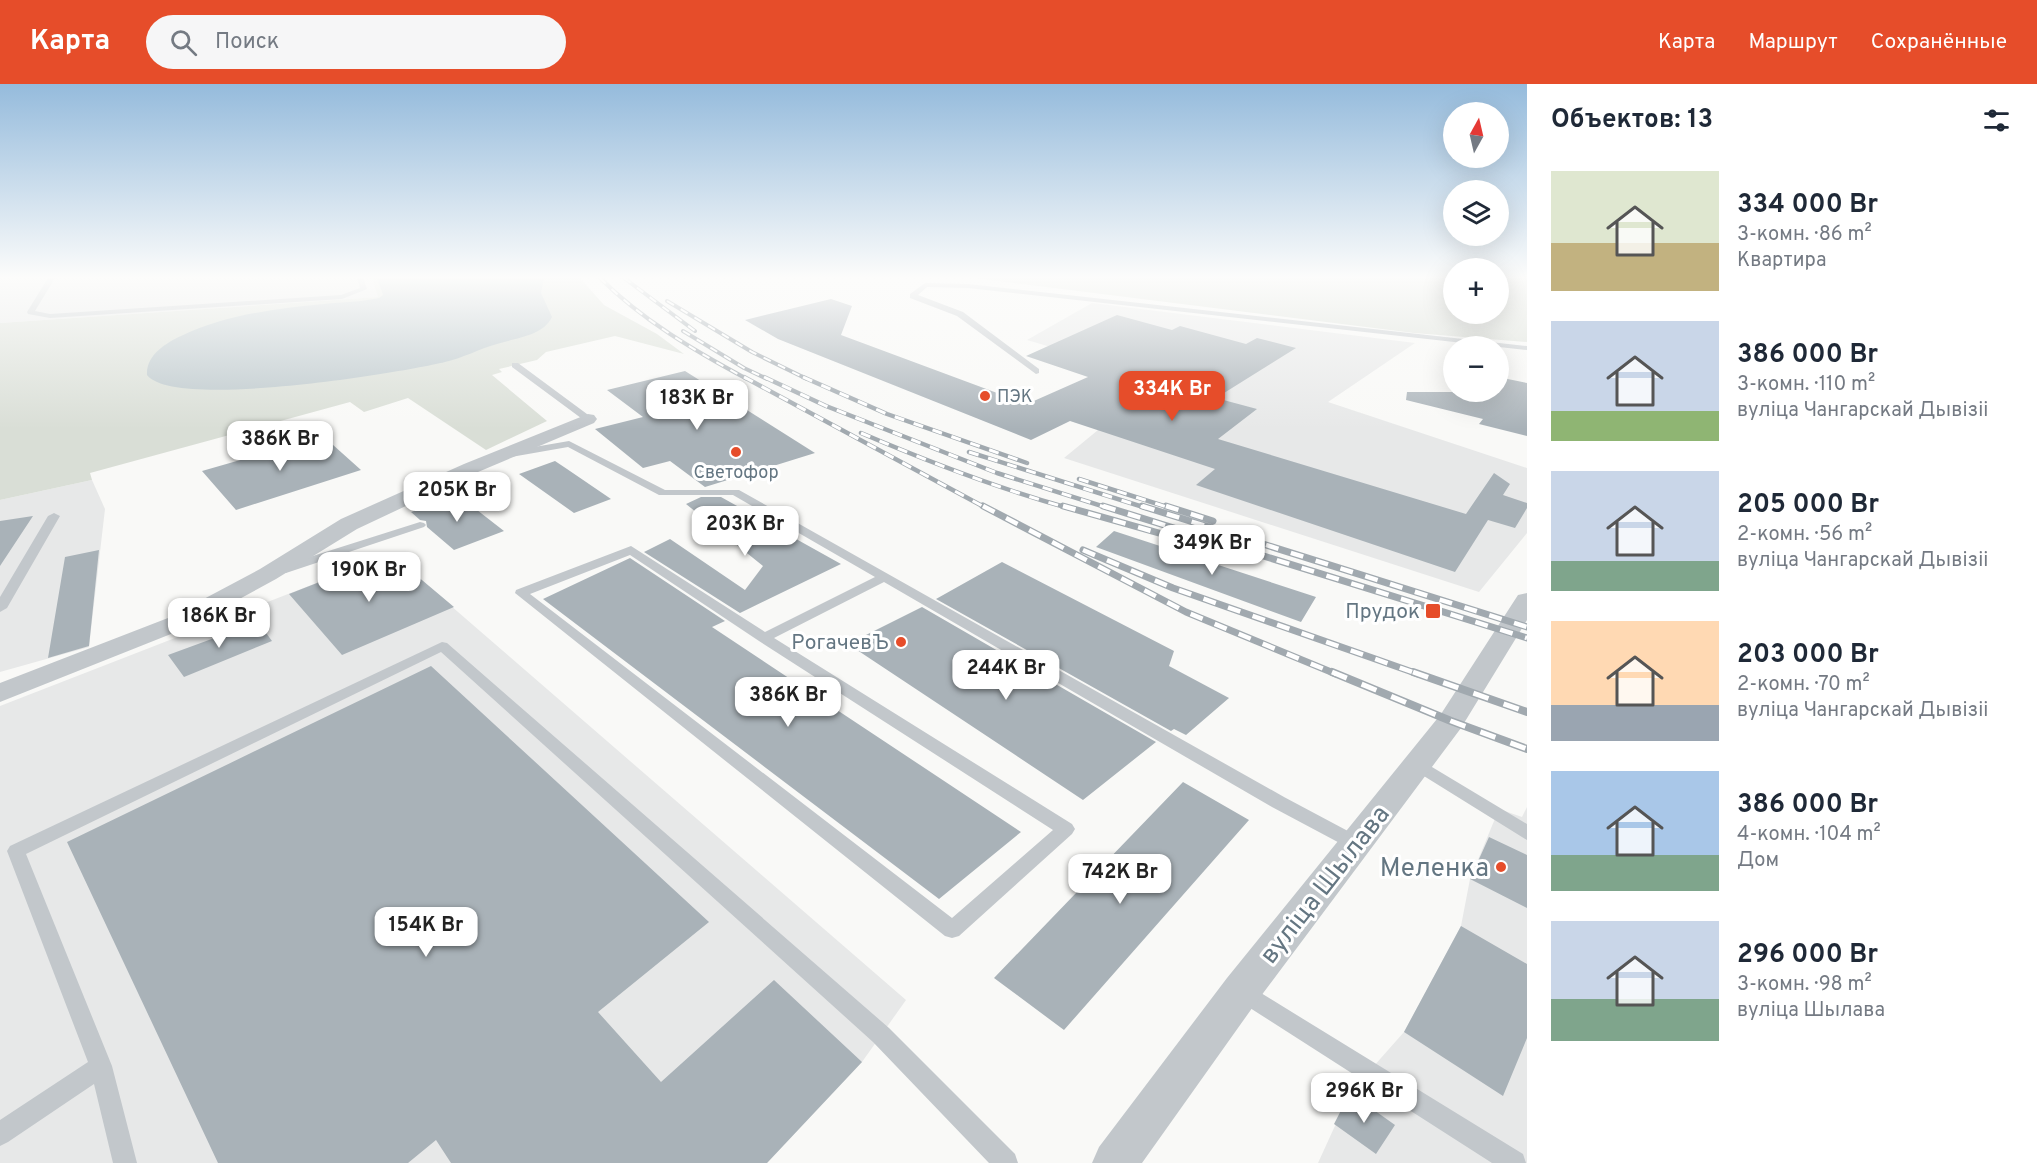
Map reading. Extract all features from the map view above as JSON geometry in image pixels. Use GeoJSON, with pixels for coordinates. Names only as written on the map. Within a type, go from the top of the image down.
{"type":"FeatureCollection","features":[{"type":"Feature","properties":{"kind":"street"},"geometry":{"type":"LineString","coordinates":[[0,693],[177,623],[268,574],[349,524],[588,419]]}},
{"type":"Feature","properties":{"kind":"street","name":"вуліца Шылава"},"geometry":{"type":"LineString","coordinates":[[1115,1163],[1241,991],[1451,721],[1527,600]]}},
{"type":"Feature","properties":{"kind":"lane"},"geometry":{"type":"LineString","coordinates":[[979,328],[1036,371]]}},
{"type":"Feature","properties":{"kind":"lane"},"geometry":{"type":"LineString","coordinates":[[1350,328],[1527,348]]}},
{"type":"Feature","properties":{"kind":"lane"},"geometry":{"type":"LineString","coordinates":[[515,365],[588,419]]}},
{"type":"Feature","properties":{"kind":"lane"},"geometry":{"type":"LineString","coordinates":[[506,454],[569,444],[663,493],[735,492],[1278,802],[1355,843]]}},
{"type":"Feature","properties":{"kind":"lane"},"geometry":{"type":"LineString","coordinates":[[0,608],[54,516]]}},
{"type":"Feature","properties":{"kind":"lane"},"geometry":{"type":"LineString","coordinates":[[268,574],[420,525]]}},
{"type":"Feature","properties":{"kind":"lane"},"geometry":{"type":"LineString","coordinates":[[631,550],[764,638],[955,759],[1066,829],[952,930],[521,593],[631,550]]}},
{"type":"Feature","properties":{"kind":"lane"},"geometry":{"type":"LineString","coordinates":[[764,638],[884,578]]}},
{"type":"Feature","properties":{"kind":"lane"},"geometry":{"type":"LineString","coordinates":[[125,1163],[101,1066],[16,851],[442,646],[881,1035],[1006,1163]]}},
{"type":"Feature","properties":{"kind":"lane"},"geometry":{"type":"LineString","coordinates":[[1417,764],[1527,833]]}},
{"type":"Feature","properties":{"kind":"lane"},"geometry":{"type":"LineString","coordinates":[[1241,991],[1514,1163]]}},
{"type":"Feature","properties":{"kind":"lane"},"geometry":{"type":"LineString","coordinates":[[0,1134],[101,1066]]}},
{"type":"Feature","properties":{"kind":"shaded area"},"geometry":{"type":"Polygon","coordinates":[[[0,328],[647,328],[684,354],[615,336],[546,352],[537,360],[499,369],[502,372],[492,375],[547,421],[486,450],[408,398],[364,412],[350,402],[90,473],[92,480],[0,500],[0,328]]]}},
{"type":"Feature","properties":{"kind":"shaded area"},"geometry":{"type":"Polygon","coordinates":[[[541,328],[520,338],[452,360],[383,374],[289,386],[199,389],[166,385],[147,375],[150,361],[163,346],[198,329],[541,328]]]}},
{"type":"Feature","properties":{"kind":"shaded area"},"geometry":{"type":"Polygon","coordinates":[[[1047,328],[1297,328],[1415,343],[1328,402],[1527,468],[1527,533],[1479,592],[1064,458],[1160,379],[1027,340],[1047,328]]]}},
{"type":"Feature","properties":{"kind":"shaded area"},"geometry":{"type":"Polygon","coordinates":[[[1377,328],[1527,328],[1527,342],[1509,341],[1509,336],[1452,336],[1377,328]]]}},
{"type":"Feature","properties":{"kind":"shaded area"},"geometry":{"type":"Polygon","coordinates":[[[92,480],[105,509],[89,647],[0,672],[0,500],[92,480]]]}},
{"type":"Feature","properties":{"kind":"shaded area"},"geometry":{"type":"Polygon","coordinates":[[[391,554],[906,1000],[862,1062],[767,1163],[0,1163],[0,706],[391,554]]]}},
{"type":"Feature","properties":{"kind":"shaded area"},"geometry":{"type":"Polygon","coordinates":[[[1527,807],[1527,1163],[1318,1163],[1350,1093],[1404,1032],[1461,926],[1470,879],[1499,809],[1522,817],[1527,807]]]}},
{"type":"Feature","properties":{"kind":"building"},"geometry":{"type":"Polygon","coordinates":[[[760,328],[844,328],[841,335],[1027,404],[1088,377],[1026,356],[1087,328],[1189,328],[1246,344],[1257,338],[1296,348],[1216,398],[1257,409],[1218,439],[1466,514],[1494,473],[1510,484],[1503,495],[1527,503],[1527,508],[1515,528],[1488,520],[1455,572],[1196,485],[1215,469],[1070,421],[1031,440],[778,339],[760,328]]]}},
{"type":"Feature","properties":{"kind":"building"},"geometry":{"type":"Polygon","coordinates":[[[685,371],[815,453],[705,487],[670,461],[643,468],[595,429],[643,417],[607,390],[685,371]]]}},
{"type":"Feature","properties":{"kind":"building"},"geometry":{"type":"Polygon","coordinates":[[[1509,379],[1527,383],[1527,436],[1479,424],[1483,419],[1406,400],[1407,392],[1443,392],[1443,402],[1509,402],[1509,379]]]}},
{"type":"Feature","properties":{"kind":"building"},"geometry":{"type":"Polygon","coordinates":[[[323,436],[361,470],[236,510],[202,471],[323,436]]]}},
{"type":"Feature","properties":{"kind":"building"},"geometry":{"type":"Polygon","coordinates":[[[555,461],[611,499],[574,513],[519,474],[555,461]]]}},
{"type":"Feature","properties":{"kind":"building"},"geometry":{"type":"Polygon","coordinates":[[[459,496],[504,531],[454,550],[427,527],[426,521],[420,520],[411,512],[459,496]]]}},
{"type":"Feature","properties":{"kind":"building"},"geometry":{"type":"Polygon","coordinates":[[[701,497],[721,497],[841,564],[740,613],[644,552],[670,539],[745,590],[763,566],[686,504],[701,497]]]}},
{"type":"Feature","properties":{"kind":"building"},"geometry":{"type":"Polygon","coordinates":[[[33,516],[0,566],[0,521],[33,516]]]}},
{"type":"Feature","properties":{"kind":"building"},"geometry":{"type":"Polygon","coordinates":[[[1114,531],[1316,597],[1301,622],[1096,547],[1114,531]]]}},
{"type":"Feature","properties":{"kind":"building"},"geometry":{"type":"Polygon","coordinates":[[[99,550],[89,646],[48,658],[65,557],[99,550]]]}},
{"type":"Feature","properties":{"kind":"building"},"geometry":{"type":"Polygon","coordinates":[[[391,554],[454,607],[342,655],[289,594],[391,554]]]}},
{"type":"Feature","properties":{"kind":"building"},"geometry":{"type":"Polygon","coordinates":[[[630,558],[725,621],[712,627],[1021,832],[939,899],[543,599],[630,558]]]}},
{"type":"Feature","properties":{"kind":"building"},"geometry":{"type":"Polygon","coordinates":[[[1002,562],[1174,651],[1169,666],[1229,698],[1186,735],[1174,729],[1171,731],[936,599],[1002,562]]]}},
{"type":"Feature","properties":{"kind":"building"},"geometry":{"type":"Polygon","coordinates":[[[922,607],[1156,742],[1083,800],[848,644],[922,607]]]}},
{"type":"Feature","properties":{"kind":"building"},"geometry":{"type":"Polygon","coordinates":[[[258,622],[272,641],[184,677],[168,655],[258,622]]]}},
{"type":"Feature","properties":{"kind":"building"},"geometry":{"type":"Polygon","coordinates":[[[431,666],[709,922],[598,1012],[661,1082],[774,980],[862,1062],[767,1163],[451,1163],[436,1140],[408,1163],[218,1163],[67,842],[431,666]]]}},
{"type":"Feature","properties":{"kind":"building"},"geometry":{"type":"Polygon","coordinates":[[[1183,782],[1249,820],[1064,1030],[994,978],[1183,782]]]}},
{"type":"Feature","properties":{"kind":"building","name":"Меленка"},"geometry":{"type":"Polygon","coordinates":[[[1489,837],[1527,855],[1527,908],[1470,879],[1489,837]]]}},
{"type":"Feature","properties":{"kind":"building"},"geometry":{"type":"Polygon","coordinates":[[[1461,926],[1527,964],[1527,1038],[1503,1096],[1404,1032],[1461,926]]]}},
{"type":"Feature","properties":{"kind":"building"},"geometry":{"type":"Polygon","coordinates":[[[1350,1093],[1395,1125],[1376,1154],[1334,1124],[1350,1093]]]}},
{"type":"Feature","properties":{"kind":"railway"},"geometry":{"type":"LineString","coordinates":[[662,328],[747,379]]}},
{"type":"Feature","properties":{"kind":"railway"},"geometry":{"type":"LineString","coordinates":[[691,328],[695,331]]}},
{"type":"Feature","properties":{"kind":"railway"},"geometry":{"type":"LineString","coordinates":[[713,328],[752,352],[807,379]]}},
{"type":"Feature","properties":{"kind":"railway"},"geometry":{"type":"LineString","coordinates":[[683,331],[744,368],[767,379]]}},
{"type":"Feature","properties":{"kind":"railway"},"geometry":{"type":"LineString","coordinates":[[744,377],[986,508]]}},
{"type":"Feature","properties":{"kind":"railway"},"geometry":{"type":"LineString","coordinates":[[764,377],[826,406],[997,473],[1108,508]]}},
{"type":"Feature","properties":{"kind":"railway"},"geometry":{"type":"LineString","coordinates":[[803,377],[887,414],[1027,463]]}},
{"type":"Feature","properties":{"kind":"railway"},"geometry":{"type":"LineString","coordinates":[[861,433],[963,474],[1068,508]]}},
{"type":"Feature","properties":{"kind":"railway"},"geometry":{"type":"LineString","coordinates":[[969,452],[1146,508]]}},
{"type":"Feature","properties":{"kind":"railway"},"geometry":{"type":"LineString","coordinates":[[1079,479],[1170,508]]}},
{"type":"Feature","properties":{"kind":"railway"},"geometry":{"type":"LineString","coordinates":[[983,506],[1186,612],[1336,674]]}},
{"type":"Feature","properties":{"kind":"railway"},"geometry":{"type":"LineString","coordinates":[[1063,506],[1226,552]]}},
{"type":"Feature","properties":{"kind":"railway"},"geometry":{"type":"LineString","coordinates":[[1103,506],[1527,638]]}},
{"type":"Feature","properties":{"kind":"railway"},"geometry":{"type":"LineString","coordinates":[[1142,506],[1527,627]]}},
{"type":"Feature","properties":{"kind":"railway"},"geometry":{"type":"LineString","coordinates":[[1166,506],[1213,521]]}},
{"type":"Feature","properties":{"kind":"railway"},"geometry":{"type":"LineString","coordinates":[[1083,550],[1173,588],[1418,674]]}},
{"type":"Feature","properties":{"kind":"railway"},"geometry":{"type":"LineString","coordinates":[[1332,672],[1451,721],[1527,749]]}},
{"type":"Feature","properties":{"kind":"railway"},"geometry":{"type":"LineString","coordinates":[[1413,672],[1527,712]]}},
{"type":"Feature","properties":{"kind":"place","name":"ПЭК"},"geometry":{"type":"Point","coordinates":[985,396]}},
{"type":"Feature","properties":{"kind":"place","name":"Светофор"},"geometry":{"type":"Point","coordinates":[736,452]}},
{"type":"Feature","properties":{"kind":"place","name":"Прудок"},"geometry":{"type":"Point","coordinates":[1433,611]}},
{"type":"Feature","properties":{"kind":"place","name":"РогачевЪ"},"geometry":{"type":"Point","coordinates":[901,642]}},
{"type":"Feature","properties":{"kind":"place","name":"Меленка"},"geometry":{"type":"Point","coordinates":[1501,867]}}]}
